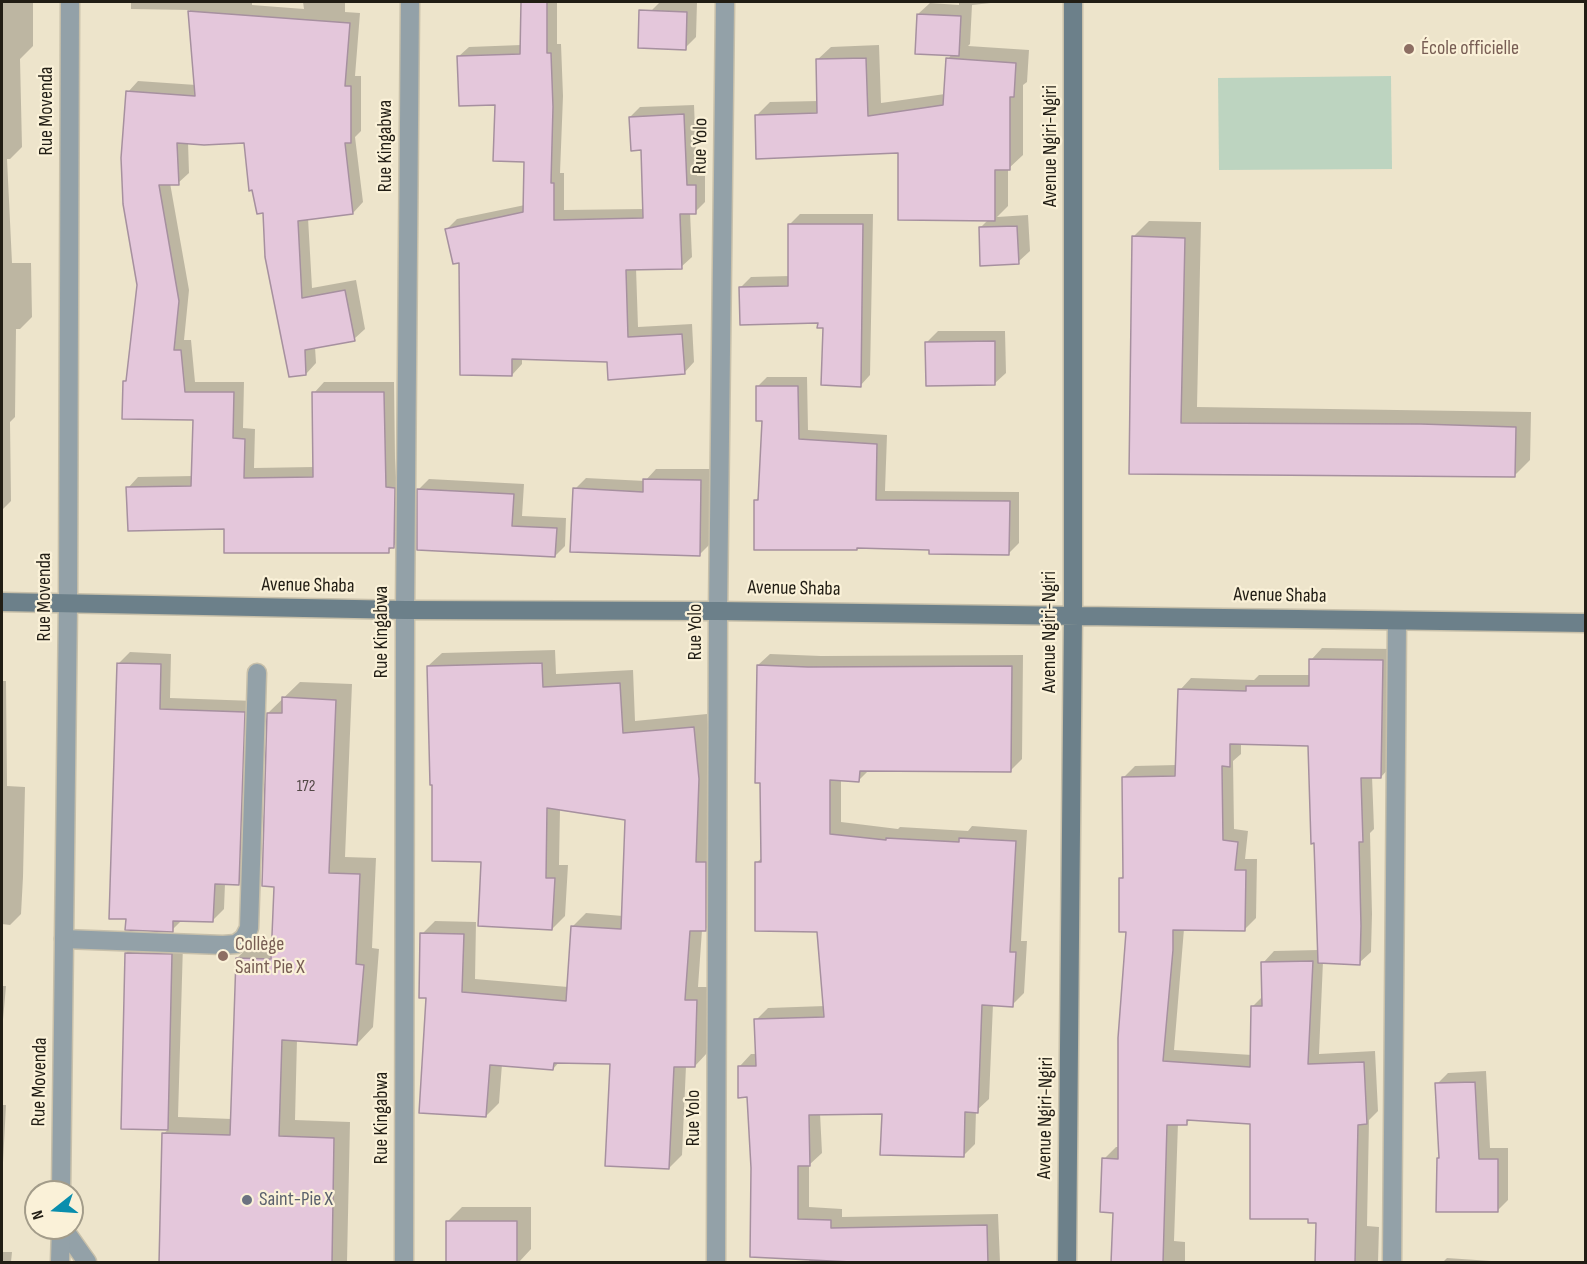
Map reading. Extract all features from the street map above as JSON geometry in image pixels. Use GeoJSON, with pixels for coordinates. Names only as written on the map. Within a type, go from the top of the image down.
{"type":"FeatureCollection","features":[{"type":"Feature","properties":{"kind":"street","name":"Rue Movenda"},"geometry":{"type":"LineString","coordinates":[[61,1180],[68,604],[70,2]]}},
{"type":"Feature","properties":{"kind":"street","name":"Rue Kingabwa"},"geometry":{"type":"LineString","coordinates":[[404,1263],[405,610],[410,2]]}},
{"type":"Feature","properties":{"kind":"street","name":"Rue Yolo"},"geometry":{"type":"LineString","coordinates":[[716,1263],[718,611],[725,2]]}},
{"type":"Feature","properties":{"kind":"street","name":"Avenue Ngiri-Ngiri"},"geometry":{"type":"LineString","coordinates":[[1066,1263],[1073,615],[1073,2]]}},
{"type":"Feature","properties":{"kind":"street","name":"Avenue Shaba"},"geometry":{"type":"LineString","coordinates":[[2,603],[405,610],[718,611],[1586,623]]}},
{"type":"Feature","properties":{"kind":"street"},"geometry":{"type":"LineString","coordinates":[[1392,1263],[1397,621]]}},
{"type":"Feature","properties":{"kind":"street"},"geometry":{"type":"LineString","coordinates":[[64,939],[223,945],[236,944],[243,938],[249,928],[257,673]]}},
{"type":"Feature","properties":{"kind":"street"},"geometry":{"type":"LineString","coordinates":[[60,1263],[61,1240]]}},
{"type":"Feature","properties":{"kind":"street"},"geometry":{"type":"LineString","coordinates":[[71,1240],[87,1263]]}},
{"type":"Feature","properties":{"kind":"green space"},"geometry":{"type":"Polygon","coordinates":[[[1391,76],[1392,169],[1219,170],[1218,78],[1391,76]]]}},
{"type":"Feature","properties":{"kind":"building"},"geometry":{"type":"Polygon","coordinates":[[[521,2],[547,2],[547,53],[551,53],[553,107],[551,183],[554,183],[554,220],[643,218],[641,150],[631,151],[629,117],[684,114],[687,185],[696,185],[696,214],[680,214],[682,269],[626,270],[628,337],[682,334],[685,374],[608,380],[607,362],[512,359],[512,376],[460,375],[459,263],[453,264],[445,229],[523,212],[524,162],[493,161],[495,105],[459,106],[457,56],[520,54],[521,2]]]}},
{"type":"Feature","properties":{"kind":"building"},"geometry":{"type":"Polygon","coordinates":[[[639,10],[687,12],[686,50],[638,48],[639,10]]]}},
{"type":"Feature","properties":{"kind":"building"},"geometry":{"type":"Polygon","coordinates":[[[188,11],[350,23],[345,86],[351,86],[351,143],[345,143],[353,214],[298,221],[302,298],[345,290],[355,341],[305,350],[306,375],[289,377],[265,257],[263,213],[257,214],[252,190],[249,191],[244,143],[204,145],[177,143],[179,185],[159,185],[179,301],[174,350],[181,350],[185,392],[234,392],[233,438],[245,439],[244,478],[313,477],[312,392],[384,392],[386,487],[395,488],[394,548],[389,548],[389,553],[224,553],[224,529],[128,531],[126,487],[191,486],[193,420],[122,419],[123,381],[126,381],[137,285],[123,204],[121,158],[126,91],[195,96],[188,11]]]}},
{"type":"Feature","properties":{"kind":"building"},"geometry":{"type":"Polygon","coordinates":[[[917,14],[961,16],[959,56],[915,54],[917,14]]]}},
{"type":"Feature","properties":{"kind":"building"},"geometry":{"type":"Polygon","coordinates":[[[866,58],[868,116],[943,105],[946,58],[1016,63],[1014,97],[1010,97],[1010,170],[995,170],[995,221],[898,220],[898,153],[756,159],[755,115],[817,113],[816,59],[866,58]]]}},
{"type":"Feature","properties":{"kind":"building"},"geometry":{"type":"Polygon","coordinates":[[[788,224],[863,224],[861,387],[821,385],[823,328],[817,328],[818,323],[740,325],[739,287],[788,286],[788,224]]]}},
{"type":"Feature","properties":{"kind":"building"},"geometry":{"type":"Polygon","coordinates":[[[1017,226],[1019,264],[980,266],[979,227],[1017,226]]]}},
{"type":"Feature","properties":{"kind":"building"},"geometry":{"type":"Polygon","coordinates":[[[1132,236],[1185,238],[1181,423],[1421,424],[1516,427],[1515,477],[1129,474],[1132,236]]]}},
{"type":"Feature","properties":{"kind":"building"},"geometry":{"type":"Polygon","coordinates":[[[995,341],[995,385],[926,386],[925,342],[995,341]]]}},
{"type":"Feature","properties":{"kind":"building"},"geometry":{"type":"Polygon","coordinates":[[[756,386],[798,386],[799,439],[877,444],[876,500],[1010,501],[1009,555],[929,554],[929,550],[857,548],[857,550],[754,550],[754,500],[758,500],[762,421],[756,421],[756,386]]]}},
{"type":"Feature","properties":{"kind":"building"},"geometry":{"type":"Polygon","coordinates":[[[643,479],[701,480],[700,556],[570,552],[573,488],[643,492],[643,479]]]}},
{"type":"Feature","properties":{"kind":"building"},"geometry":{"type":"Polygon","coordinates":[[[417,489],[514,494],[512,526],[557,528],[555,557],[417,550],[417,489]]]}},
{"type":"Feature","properties":{"kind":"building"},"geometry":{"type":"Polygon","coordinates":[[[1309,659],[1383,660],[1381,778],[1361,778],[1363,842],[1359,842],[1360,965],[1318,963],[1308,746],[1230,744],[1230,767],[1222,766],[1223,840],[1238,842],[1235,870],[1246,870],[1245,931],[1173,930],[1163,1061],[1250,1067],[1251,1006],[1262,1006],[1261,962],[1313,961],[1308,1064],[1364,1062],[1367,1124],[1358,1125],[1355,1263],[1315,1263],[1316,1223],[1308,1223],[1308,1219],[1250,1219],[1250,1124],[1187,1120],[1187,1125],[1167,1125],[1163,1263],[1111,1263],[1113,1213],[1100,1212],[1102,1158],[1118,1159],[1118,1038],[1126,932],[1119,932],[1119,878],[1123,878],[1122,777],[1175,776],[1178,689],[1246,691],[1246,686],[1309,686],[1309,659]]]}},
{"type":"Feature","properties":{"kind":"building"},"geometry":{"type":"Polygon","coordinates":[[[117,663],[161,664],[160,709],[245,712],[239,885],[215,884],[213,922],[173,921],[173,932],[125,930],[126,919],[109,919],[117,663]]]}},
{"type":"Feature","properties":{"kind":"building"},"geometry":{"type":"Polygon","coordinates":[[[542,663],[543,687],[620,683],[623,733],[694,727],[699,779],[696,862],[706,862],[706,931],[690,931],[685,1000],[697,1000],[695,1067],[674,1067],[669,1169],[605,1166],[610,1064],[554,1063],[553,1070],[490,1065],[486,1117],[419,1113],[426,998],[419,998],[420,933],[464,934],[462,992],[566,1001],[571,926],[621,929],[625,820],[547,808],[546,878],[555,878],[552,930],[478,926],[481,862],[432,861],[432,785],[430,785],[427,666],[542,663]]]}},
{"type":"Feature","properties":{"kind":"building"},"geometry":{"type":"Polygon","coordinates":[[[757,665],[1012,666],[1011,772],[860,771],[859,782],[830,780],[830,834],[886,840],[886,838],[959,842],[959,838],[1016,841],[1010,952],[1016,952],[1013,1007],[982,1005],[978,1113],[965,1112],[964,1157],[880,1155],[882,1114],[809,1115],[810,1166],[798,1166],[798,1219],[831,1220],[831,1228],[987,1225],[988,1263],[872,1263],[750,1257],[751,1168],[747,1097],[738,1098],[738,1066],[756,1066],[754,1019],[824,1017],[817,932],[755,931],[755,862],[761,862],[760,783],[755,783],[757,665]]]}},
{"type":"Feature","properties":{"kind":"building"},"geometry":{"type":"Polygon","coordinates":[[[282,697],[336,700],[329,873],[360,874],[356,964],[364,965],[357,1045],[282,1040],[279,1136],[334,1138],[332,1263],[159,1263],[162,1133],[230,1135],[236,958],[271,959],[274,887],[262,886],[267,713],[282,713],[282,697]]]}},
{"type":"Feature","properties":{"kind":"building"},"geometry":{"type":"Polygon","coordinates":[[[125,953],[172,954],[168,1130],[121,1129],[125,953]]]}},
{"type":"Feature","properties":{"kind":"building"},"geometry":{"type":"Polygon","coordinates":[[[1475,1082],[1479,1159],[1498,1159],[1498,1212],[1436,1212],[1437,1158],[1439,1158],[1435,1083],[1475,1082]]]}},
{"type":"Feature","properties":{"kind":"building"},"geometry":{"type":"Polygon","coordinates":[[[446,1221],[517,1221],[517,1263],[446,1263],[446,1221]]]}},
{"type":"Feature","properties":{"kind":"place","name":"École officielle"},"geometry":{"type":"Point","coordinates":[1409,49]}},
{"type":"Feature","properties":{"kind":"place","name":"Collège Saint Pie X"},"geometry":{"type":"Point","coordinates":[223,956]}},
{"type":"Feature","properties":{"kind":"place","name":"Saint-Pie X"},"geometry":{"type":"Point","coordinates":[247,1200]}}]}
